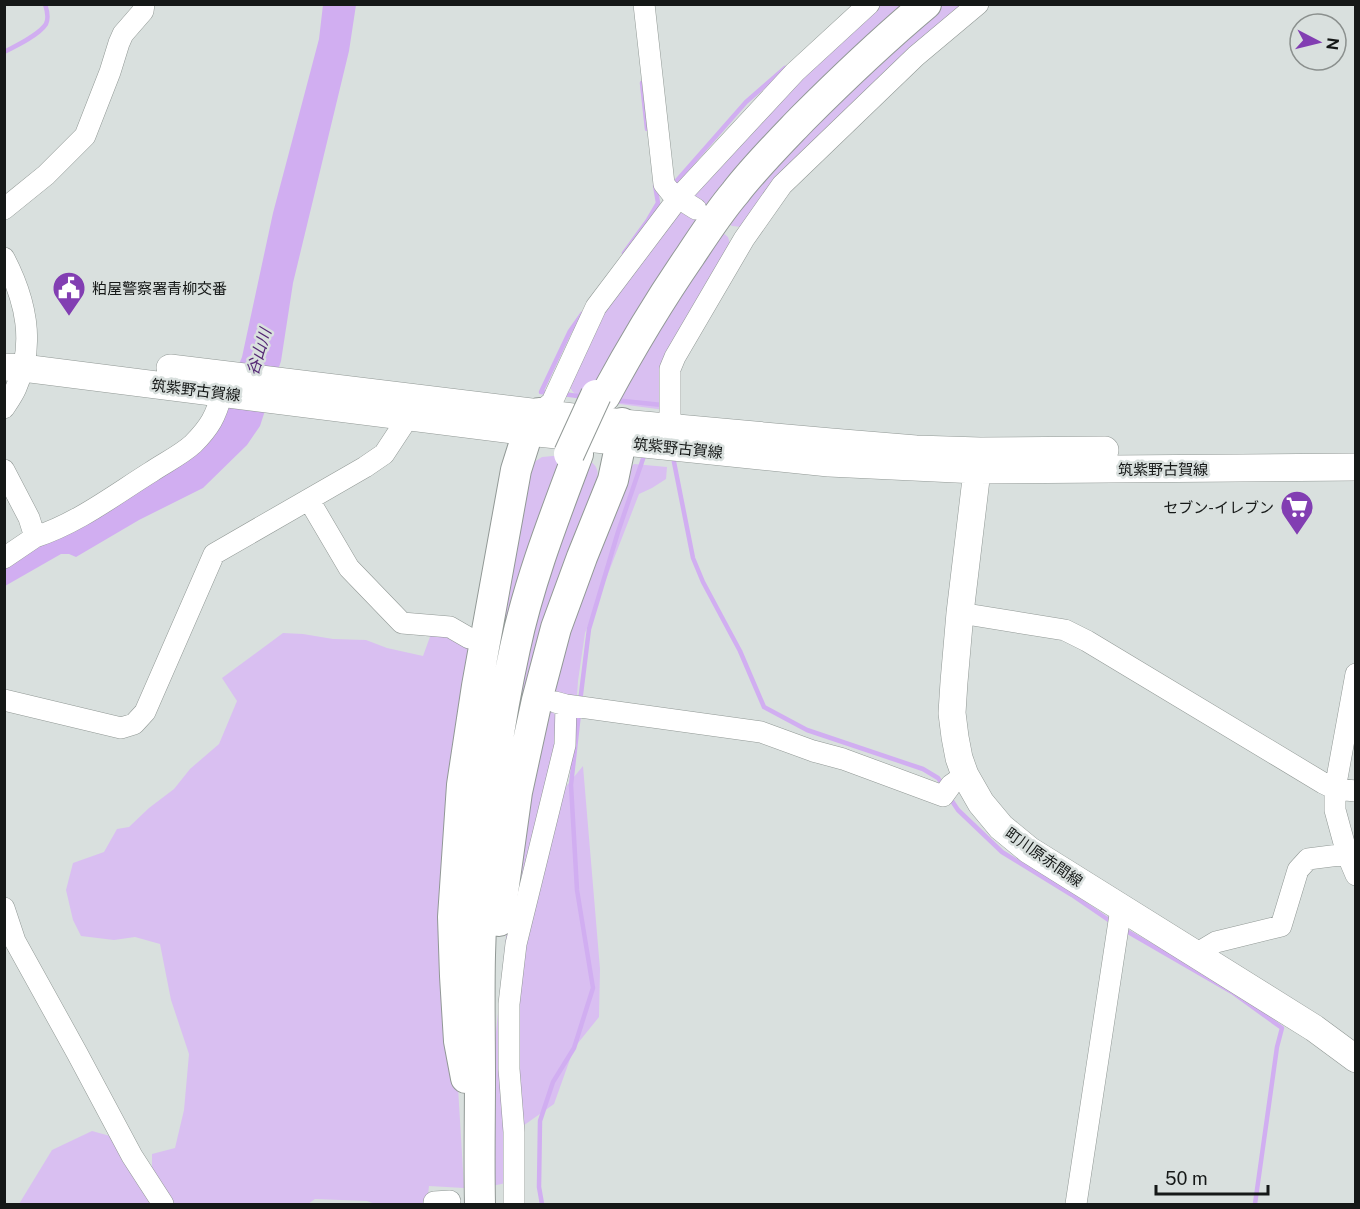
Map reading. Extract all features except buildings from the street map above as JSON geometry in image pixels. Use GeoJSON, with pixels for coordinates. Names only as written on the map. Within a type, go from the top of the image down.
{"type":"FeatureCollection","features":[{"type":"Feature","properties":{"kind":"highway"},"geometry":{"type":"LineString","coordinates":[[476,1090],[471,946],[481,807],[507,645],[544,521],[601,396],[615,358],[693,233],[757,154],[807,101],[913,4]]}},
{"type":"Feature","properties":{"kind":"highway"},"geometry":{"type":"LineString","coordinates":[[601,396],[662,297],[734,193],[830,91],[926,4]]}},
{"type":"Feature","properties":{"kind":"highway"},"geometry":{"type":"LineString","coordinates":[[476,1090],[459,1041],[455,976],[453,917],[462,785],[477,686],[516,470],[534,423]]}},
{"type":"Feature","properties":{"kind":"highway"},"geometry":{"type":"LineString","coordinates":[[480,1202],[473,1147],[476,1090],[517,792],[537,700],[556,628],[614,480],[621,433]]}},
{"type":"Feature","properties":{"kind":"main road","name":"筑紫野古賀線"},"geometry":{"type":"LineString","coordinates":[[15,358],[228,388],[274,390],[621,433],[829,463],[1356,448]]}},
{"type":"Feature","properties":{"kind":"main road","name":"筑紫野古賀線"},"geometry":{"type":"LineString","coordinates":[[274,390],[409,416],[534,423]]}},
{"type":"Feature","properties":{"kind":"main road","name":"筑紫野古賀線"},"geometry":{"type":"LineString","coordinates":[[621,433],[670,428],[916,449],[979,460],[1356,467]]}},
{"type":"Feature","properties":{"kind":"main road","name":"町川原赤間線"},"geometry":{"type":"LineString","coordinates":[[979,460],[960,613],[952,713],[959,758],[965,775],[981,803],[1001,827],[1029,850],[1314,1028],[1356,1059]]}},
{"type":"Feature","properties":{"kind":"street"},"geometry":{"type":"LineString","coordinates":[[4,209],[46,175],[86,136],[119,43],[123,34],[143,11],[144,4]]}},
{"type":"Feature","properties":{"kind":"street"},"geometry":{"type":"LineString","coordinates":[[644,4],[664,184],[672,194],[687,203]]}},
{"type":"Feature","properties":{"kind":"street"},"geometry":{"type":"LineString","coordinates":[[534,423],[552,402],[596,307],[687,203],[795,72],[869,4]]}},
{"type":"Feature","properties":{"kind":"street"},"geometry":{"type":"LineString","coordinates":[[670,428],[670,369],[675,357],[744,239],[782,185],[916,56],[978,4]]}},
{"type":"Feature","properties":{"kind":"street"},"geometry":{"type":"LineString","coordinates":[[723,227],[744,239]]}},
{"type":"Feature","properties":{"kind":"street"},"geometry":{"type":"LineString","coordinates":[[4,258],[19,287],[28,331],[15,358],[16,389],[4,408]]}},
{"type":"Feature","properties":{"kind":"street"},"geometry":{"type":"LineString","coordinates":[[4,558],[35,537],[48,533],[91,511],[191,446],[217,414],[228,388]]}},
{"type":"Feature","properties":{"kind":"street"},"geometry":{"type":"LineString","coordinates":[[4,700],[121,728],[134,724],[145,712],[214,554],[384,454],[409,416]]}},
{"type":"Feature","properties":{"kind":"street"},"geometry":{"type":"LineString","coordinates":[[4,470],[29,518],[35,537]]}},
{"type":"Feature","properties":{"kind":"street"},"geometry":{"type":"LineString","coordinates":[[309,500],[349,568],[402,623],[450,627],[469,638]]}},
{"type":"Feature","properties":{"kind":"street"},"geometry":{"type":"LineString","coordinates":[[960,613],[1065,630],[1323,783],[1345,790]]}},
{"type":"Feature","properties":{"kind":"street"},"geometry":{"type":"LineString","coordinates":[[1356,674],[1345,790],[1335,810],[1347,854],[1356,874]]}},
{"type":"Feature","properties":{"kind":"street"},"geometry":{"type":"LineString","coordinates":[[480,1202],[514,1131],[508,1069],[509,1004],[516,944],[565,746],[559,703],[761,732],[943,796],[951,785],[965,775]]}},
{"type":"Feature","properties":{"kind":"street"},"geometry":{"type":"LineString","coordinates":[[1196,954],[1216,942],[1281,926],[1298,870],[1308,859],[1347,854]]}},
{"type":"Feature","properties":{"kind":"street"},"geometry":{"type":"LineString","coordinates":[[4,908],[15,941],[132,1155],[163,1204]]}},
{"type":"Feature","properties":{"kind":"street"},"geometry":{"type":"LineString","coordinates":[[1076,1204],[1121,908]]}},
{"type":"Feature","properties":{"kind":"shaded area"},"geometry":{"type":"Polygon","coordinates":[[[876,5],[903,5],[706,208],[699,202],[695,196],[697,183],[876,5]]]}},
{"type":"Feature","properties":{"kind":"shaded area"},"geometry":{"type":"Polygon","coordinates":[[[934,5],[967,5],[742,227],[732,226],[722,219],[934,5]]]}},
{"type":"Feature","properties":{"kind":"shaded area"},"geometry":{"type":"Polygon","coordinates":[[[679,207],[701,217],[650,288],[598,380],[581,398],[568,385],[588,334],[679,207]]]}},
{"type":"Feature","properties":{"kind":"shaded area"},"geometry":{"type":"Polygon","coordinates":[[[717,228],[728,237],[731,247],[667,360],[665,410],[612,403],[717,228]]]}},
{"type":"Feature","properties":{"kind":"shaded area"},"geometry":{"type":"Polygon","coordinates":[[[564,455],[463,853],[531,464],[542,457],[564,455]]]}},
{"type":"Feature","properties":{"kind":"shaded area"},"geometry":{"type":"Polygon","coordinates":[[[586,458],[597,471],[596,488],[484,978],[522,649],[586,458]]]}},
{"type":"Feature","properties":{"kind":"shaded area"},"geometry":{"type":"Polygon","coordinates":[[[634,464],[667,467],[666,479],[639,494],[585,633],[577,695],[559,694],[549,688],[624,475],[634,464]]]}},
{"type":"Feature","properties":{"kind":"shaded area"},"geometry":{"type":"Polygon","coordinates":[[[283,633],[366,640],[387,648],[423,656],[431,634],[471,633],[458,1087],[464,1188],[429,1186],[427,1204],[375,1204],[367,1201],[315,1199],[308,1204],[167,1204],[152,1168],[152,1154],[175,1148],[184,1110],[189,1054],[171,1000],[160,944],[135,937],[114,940],[81,936],[73,920],[66,890],[73,863],[104,852],[117,829],[129,827],[174,789],[190,769],[219,744],[237,701],[222,678],[283,633]]]}},
{"type":"Feature","properties":{"kind":"shaded area"},"geometry":{"type":"Polygon","coordinates":[[[544,703],[559,719],[562,729],[510,936],[506,1183],[487,1187],[492,1070],[508,918],[544,703]]]}},
{"type":"Feature","properties":{"kind":"shaded area"},"geometry":{"type":"Polygon","coordinates":[[[583,766],[600,969],[599,1017],[574,1048],[554,1104],[520,1128],[513,998],[559,795],[583,766]]]}},
{"type":"Feature","properties":{"kind":"shaded area"},"geometry":{"type":"Polygon","coordinates":[[[92,1131],[110,1136],[159,1204],[19,1204],[52,1150],[92,1131]]]}},
{"type":"Feature","properties":{"kind":"water","name":"谷山川"},"geometry":{"type":"Polygon","coordinates":[[[323,5],[356,5],[349,51],[293,283],[281,361],[260,426],[247,445],[203,488],[139,520],[76,557],[61,554],[5,586],[5,565],[161,473],[234,376],[242,357],[273,213],[319,39],[323,5]]]}},
{"type":"Feature","properties":{"kind":"waterway"},"geometry":{"type":"LineString","coordinates":[[4,52],[27,40],[43,28],[47,19],[45,4]]}},
{"type":"Feature","properties":{"kind":"waterway"},"geometry":{"type":"LineString","coordinates":[[673,185],[746,102],[785,68]]}},
{"type":"Feature","properties":{"kind":"waterway"},"geometry":{"type":"LineString","coordinates":[[642,83],[647,129]]}},
{"type":"Feature","properties":{"kind":"waterway"},"geometry":{"type":"LineString","coordinates":[[624,253],[658,203],[655,185]]}},
{"type":"Feature","properties":{"kind":"waterway"},"geometry":{"type":"LineString","coordinates":[[549,393],[541,392],[570,331],[582,314]]}},
{"type":"Feature","properties":{"kind":"waterway"},"geometry":{"type":"LineString","coordinates":[[563,394],[585,397]]}},
{"type":"Feature","properties":{"kind":"waterway"},"geometry":{"type":"LineString","coordinates":[[614,400],[662,405]]}},
{"type":"Feature","properties":{"kind":"waterway"},"geometry":{"type":"LineString","coordinates":[[580,702],[589,629],[645,453]]}},
{"type":"Feature","properties":{"kind":"waterway"},"geometry":{"type":"LineString","coordinates":[[673,457],[693,558],[703,582],[740,651],[764,707],[807,730],[923,769],[938,778],[943,785]]}},
{"type":"Feature","properties":{"kind":"waterway"},"geometry":{"type":"LineString","coordinates":[[542,1204],[539,1187],[540,1121],[553,1082],[574,1048],[593,988],[577,890],[571,785],[579,713]]}},
{"type":"Feature","properties":{"kind":"waterway"},"geometry":{"type":"LineString","coordinates":[[950,798],[958,810],[1002,852],[1113,923]]}},
{"type":"Feature","properties":{"kind":"waterway"},"geometry":{"type":"LineString","coordinates":[[1123,929],[1232,992],[1282,1028],[1277,1047],[1255,1204]]}},
{"type":"Feature","properties":{"kind":"place","name":"粕屋警察署青柳交番"},"geometry":{"type":"Point","coordinates":[69,317]}},
{"type":"Feature","properties":{"kind":"place","name":"セブン-イレブン"},"geometry":{"type":"Point","coordinates":[1297,536]}}]}
